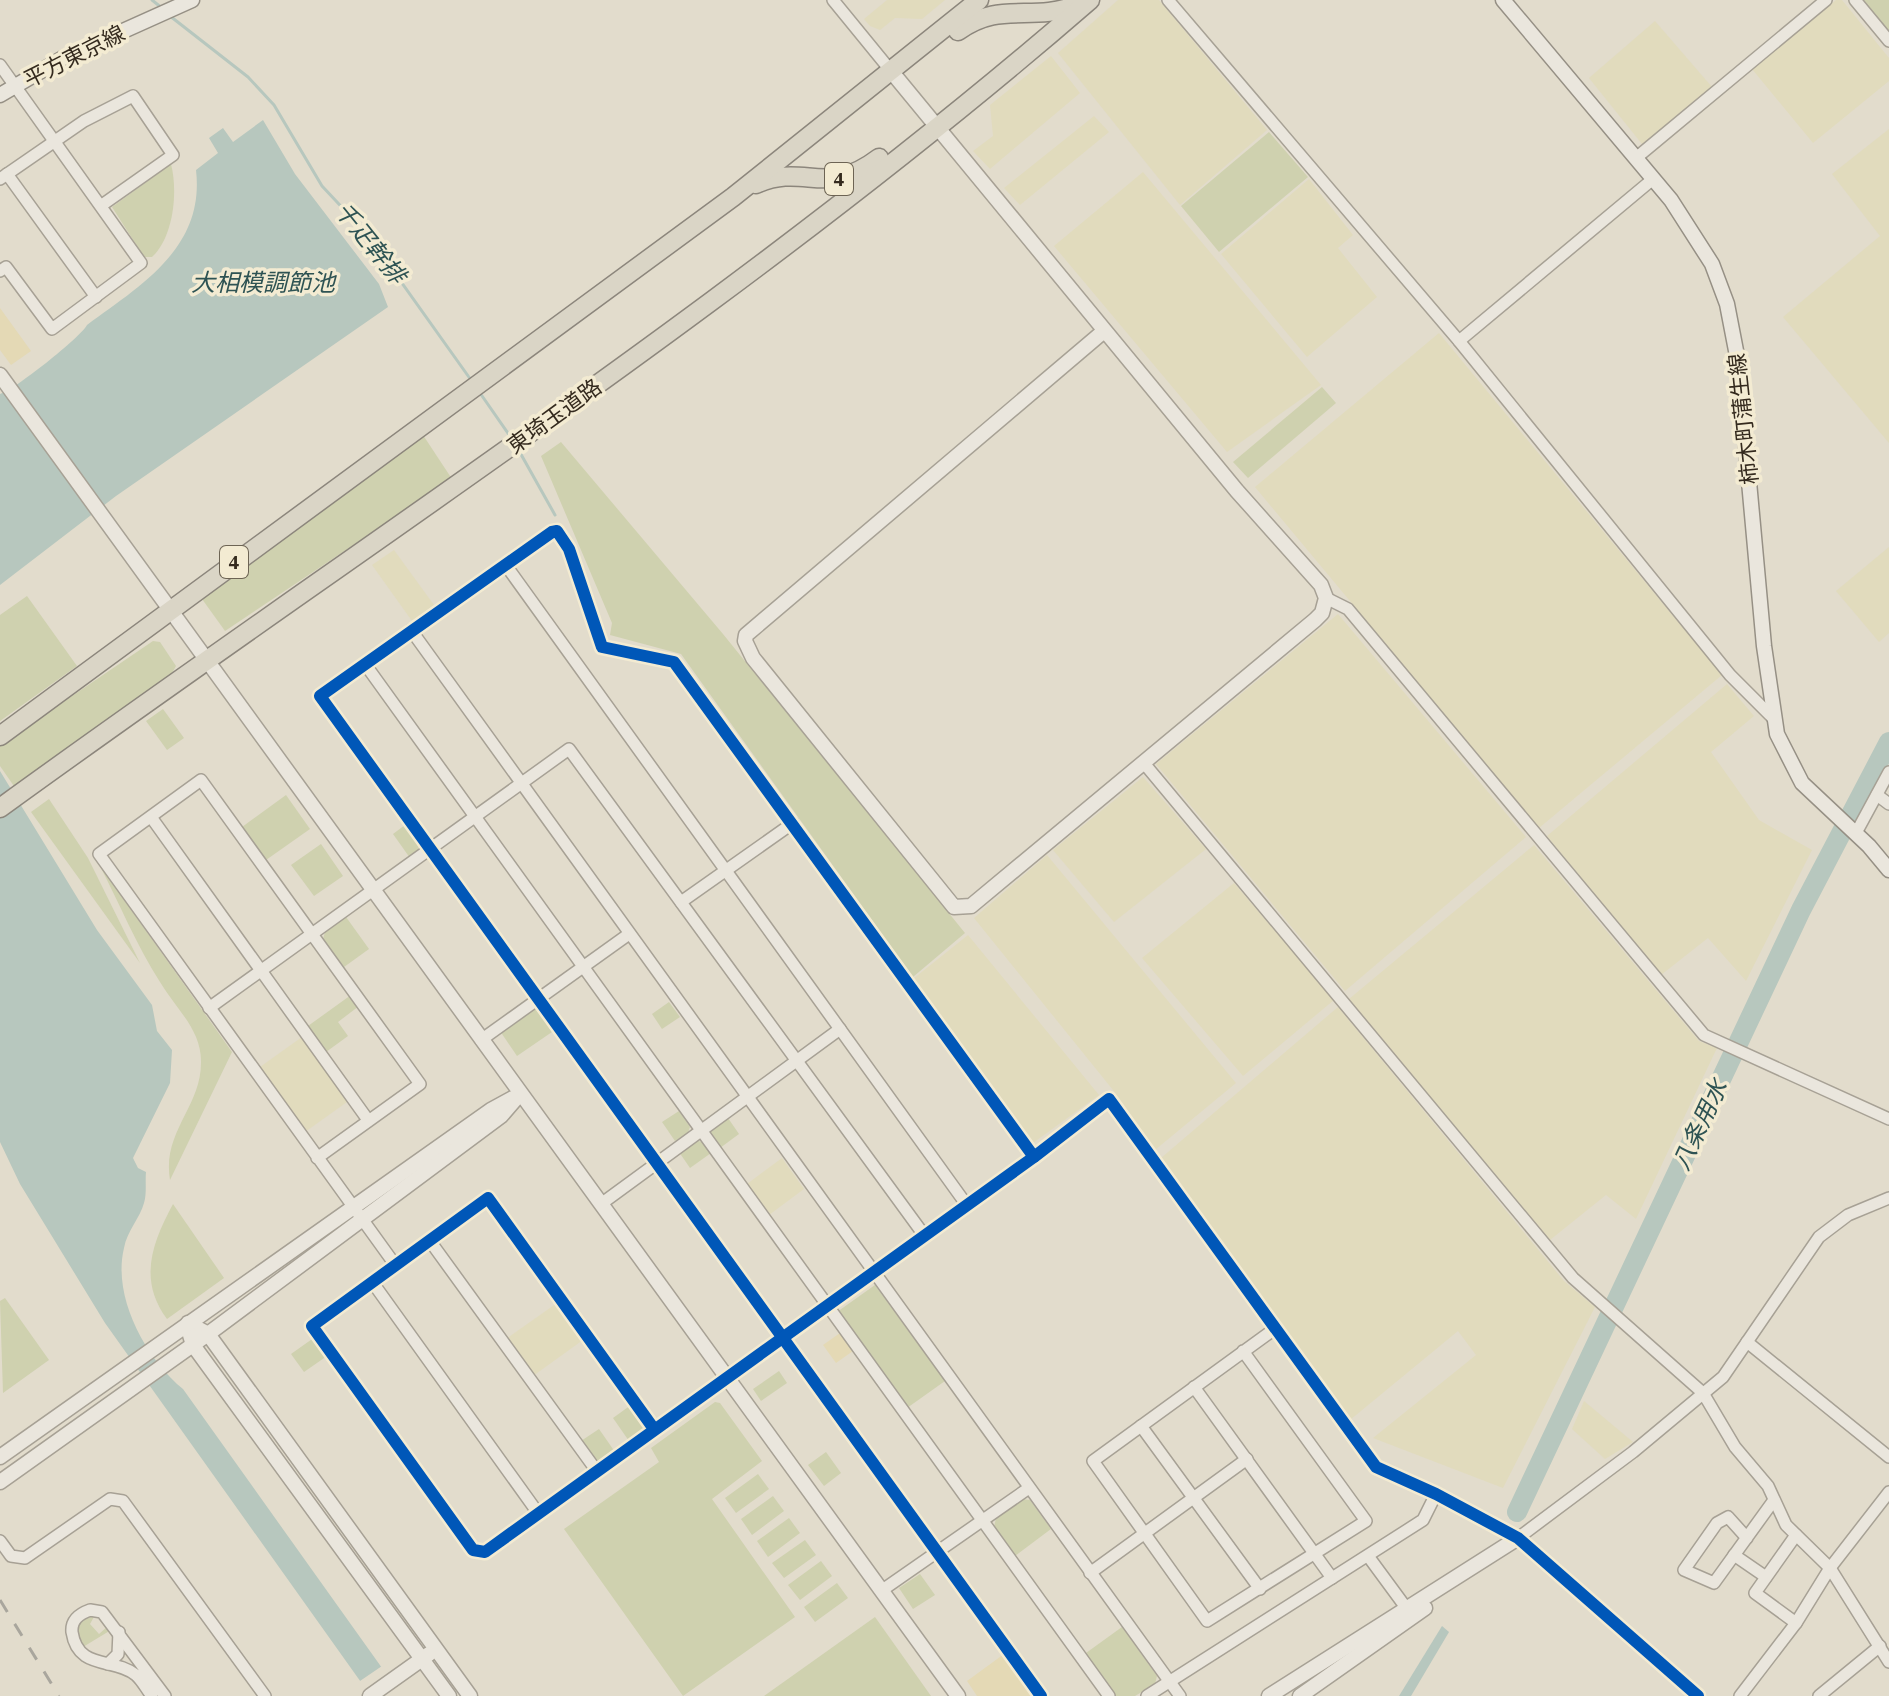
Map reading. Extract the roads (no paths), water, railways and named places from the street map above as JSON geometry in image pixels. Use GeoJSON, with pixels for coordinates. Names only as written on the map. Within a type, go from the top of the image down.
{"type":"FeatureCollection","features":[{"type":"Feature","properties":{"kind":"highway","name":"4"},"geometry":{"type":"LineString","coordinates":[[0,736],[171,612],[266,537],[733,197],[979,0]]}},
{"type":"Feature","properties":{"kind":"highway","name":"4"},"geometry":{"type":"LineString","coordinates":[[891,71],[926,57],[961,28],[990,13],[1048,14],[1088,0]]}},
{"type":"Feature","properties":{"kind":"highway","name":"東埼玉道路"},"geometry":{"type":"LineString","coordinates":[[0,808],[206,659],[514,444],[937,128],[1088,0]]}},
{"type":"Feature","properties":{"kind":"highway","name":"4"},"geometry":{"type":"LineString","coordinates":[[733,197],[759,183],[786,175],[830,181],[845,178],[863,170],[905,138],[937,128]]}},
{"type":"Feature","properties":{"kind":"street","name":"平方東京線"},"geometry":{"type":"LineString","coordinates":[[0,95],[63,58],[192,0]]}},
{"type":"Feature","properties":{"kind":"street"},"geometry":{"type":"LineString","coordinates":[[833,0],[1104,331],[1321,585],[1326,598],[1322,613],[1315,620],[971,906],[954,907],[753,658],[745,641],[756,623],[1104,331]]}},
{"type":"Feature","properties":{"kind":"street"},"geometry":{"type":"LineString","coordinates":[[1168,0],[1459,341],[1730,675],[1773,718]]}},
{"type":"Feature","properties":{"kind":"street","name":"柿木町蒲生線"},"geometry":{"type":"LineString","coordinates":[[1503,0],[1685,219],[1712,264],[1733,327],[1773,718],[1790,765],[1815,799],[1853,831],[1889,870]]}},
{"type":"Feature","properties":{"kind":"street"},"geometry":{"type":"LineString","coordinates":[[1636,158],[1826,0]]}},
{"type":"Feature","properties":{"kind":"street"},"geometry":{"type":"LineString","coordinates":[[1855,0],[1889,41]]}},
{"type":"Feature","properties":{"kind":"street"},"geometry":{"type":"LineString","coordinates":[[0,65],[141,263],[52,329],[2,266]]}},
{"type":"Feature","properties":{"kind":"street"},"geometry":{"type":"LineString","coordinates":[[96,297],[4,177],[54,140],[133,96],[173,155],[102,205]]}},
{"type":"Feature","properties":{"kind":"street"},"geometry":{"type":"LineString","coordinates":[[1459,341],[1653,179]]}},
{"type":"Feature","properties":{"kind":"street"},"geometry":{"type":"LineString","coordinates":[[1,377],[958,1696]]}},
{"type":"Feature","properties":{"kind":"street"},"geometry":{"type":"LineString","coordinates":[[1034,1157],[674,662],[602,647],[593,611],[563,536],[552,532],[320,696],[1041,1696]]}},
{"type":"Feature","properties":{"kind":"street"},"geometry":{"type":"LineString","coordinates":[[505,564],[966,1204]]}},
{"type":"Feature","properties":{"kind":"street"},"geometry":{"type":"LineString","coordinates":[[1326,598],[1348,609],[1704,1035],[1889,1119]]}},
{"type":"Feature","properties":{"kind":"street"},"geometry":{"type":"LineString","coordinates":[[411,630],[1180,1696]]}},
{"type":"Feature","properties":{"kind":"street"},"geometry":{"type":"LineString","coordinates":[[365,664],[1109,1696]]}},
{"type":"Feature","properties":{"kind":"street"},"geometry":{"type":"LineString","coordinates":[[209,1008],[569,749],[924,1235]]}},
{"type":"Feature","properties":{"kind":"street"},"geometry":{"type":"LineString","coordinates":[[1143,762],[1573,1278],[1703,1393],[1735,1447],[1774,1500],[1786,1525],[1830,1568],[1889,1662]]}},
{"type":"Feature","properties":{"kind":"street"},"geometry":{"type":"LineString","coordinates":[[1853,831],[1889,772]]}},
{"type":"Feature","properties":{"kind":"street"},"geometry":{"type":"LineString","coordinates":[[317,1158],[420,1084],[201,780],[99,854],[317,1158],[396,1266]]}},
{"type":"Feature","properties":{"kind":"street"},"geometry":{"type":"LineString","coordinates":[[1877,795],[1889,804]]}},
{"type":"Feature","properties":{"kind":"street"},"geometry":{"type":"LineString","coordinates":[[151,817],[368,1120]]}},
{"type":"Feature","properties":{"kind":"street"},"geometry":{"type":"LineString","coordinates":[[681,902],[793,823]]}},
{"type":"Feature","properties":{"kind":"street"},"geometry":{"type":"LineString","coordinates":[[481,1040],[629,934]]}},
{"type":"Feature","properties":{"kind":"street"},"geometry":{"type":"LineString","coordinates":[[601,1204],[840,1029]]}},
{"type":"Feature","properties":{"kind":"street"},"geometry":{"type":"LineString","coordinates":[[0,1457],[188,1323],[501,1116],[520,1094]]}},
{"type":"Feature","properties":{"kind":"street"},"geometry":{"type":"LineString","coordinates":[[654,1429],[488,1198],[312,1326],[473,1550],[485,1552],[1034,1157],[1109,1099],[1376,1467],[1436,1494],[1518,1538],[1698,1696]]}},
{"type":"Feature","properties":{"kind":"street"},"geometry":{"type":"LineString","coordinates":[[1300,1696],[1633,1452],[1723,1377],[1819,1237],[1848,1215],[1889,1198]]}},
{"type":"Feature","properties":{"kind":"street"},"geometry":{"type":"LineString","coordinates":[[0,1482],[208,1334],[357,1212]]}},
{"type":"Feature","properties":{"kind":"street"},"geometry":{"type":"LineString","coordinates":[[430,1241],[596,1470]]}},
{"type":"Feature","properties":{"kind":"street"},"geometry":{"type":"LineString","coordinates":[[373,1283],[538,1513]]}},
{"type":"Feature","properties":{"kind":"street"},"geometry":{"type":"LineString","coordinates":[[188,1323],[208,1334],[470,1696]]}},
{"type":"Feature","properties":{"kind":"street"},"geometry":{"type":"LineString","coordinates":[[188,1323],[193,1345],[449,1696]]}},
{"type":"Feature","properties":{"kind":"street"},"geometry":{"type":"LineString","coordinates":[[1243,1351],[1366,1521],[1207,1621],[1093,1461],[1243,1351],[1276,1328]]}},
{"type":"Feature","properties":{"kind":"street"},"geometry":{"type":"LineString","coordinates":[[1747,1342],[1889,1457]]}},
{"type":"Feature","properties":{"kind":"street"},"geometry":{"type":"LineString","coordinates":[[1194,1387],[1332,1578]]}},
{"type":"Feature","properties":{"kind":"street"},"geometry":{"type":"LineString","coordinates":[[1141,1426],[1260,1589]]}},
{"type":"Feature","properties":{"kind":"street"},"geometry":{"type":"LineString","coordinates":[[1090,1573],[1247,1459]]}},
{"type":"Feature","properties":{"kind":"street"},"geometry":{"type":"LineString","coordinates":[[881,1591],[1029,1488]]}},
{"type":"Feature","properties":{"kind":"street"},"geometry":{"type":"LineString","coordinates":[[1740,1696],[1796,1623],[1830,1568],[1889,1492]]}},
{"type":"Feature","properties":{"kind":"street"},"geometry":{"type":"LineString","coordinates":[[1147,1696],[1423,1520],[1436,1494]]}},
{"type":"Feature","properties":{"kind":"street"},"geometry":{"type":"LineString","coordinates":[[0,1541],[11,1556],[25,1558],[110,1499],[123,1501],[265,1696]]}},
{"type":"Feature","properties":{"kind":"street"},"geometry":{"type":"LineString","coordinates":[[1747,1538],[1728,1517],[1717,1523],[1684,1570],[1714,1583],[1747,1538],[1774,1500]]}},
{"type":"Feature","properties":{"kind":"street"},"geometry":{"type":"LineString","coordinates":[[1796,1535],[1755,1593],[1796,1623]]}},
{"type":"Feature","properties":{"kind":"street"},"geometry":{"type":"LineString","coordinates":[[1269,1696],[1518,1538]]}},
{"type":"Feature","properties":{"kind":"street"},"geometry":{"type":"LineString","coordinates":[[1734,1555],[1766,1577]]}},
{"type":"Feature","properties":{"kind":"street"},"geometry":{"type":"LineString","coordinates":[[1368,1556],[1407,1609]]}},
{"type":"Feature","properties":{"kind":"street"},"geometry":{"type":"LineString","coordinates":[[152,1696],[136,1675],[108,1664],[95,1664],[86,1658],[74,1640],[71,1627],[75,1619],[90,1610],[102,1612],[165,1696]]}},
{"type":"Feature","properties":{"kind":"street"},"geometry":{"type":"LineString","coordinates":[[108,1664],[118,1654],[119,1632]]}},
{"type":"Feature","properties":{"kind":"street"},"geometry":{"type":"LineString","coordinates":[[1819,1696],[1880,1646]]}},
{"type":"Feature","properties":{"kind":"street"},"geometry":{"type":"LineString","coordinates":[[370,1696],[436,1649]]}},
{"type":"Feature","properties":{"kind":"water","name":"大相模調節池"},"geometry":{"type":"Polygon","coordinates":[[[263,120],[295,174],[379,284],[388,307],[116,496],[0,585],[0,394],[46,363],[87,325],[148,279],[165,262],[180,243],[190,222],[196,197],[196,170],[218,153],[209,138],[223,128],[233,142],[263,120]]]}},
{"type":"Feature","properties":{"kind":"water"},"geometry":{"type":"Polygon","coordinates":[[[0,771],[97,930],[152,1005],[157,1031],[172,1050],[170,1083],[133,1158],[138,1168],[146,1172],[144,1203],[126,1242],[122,1267],[123,1286],[135,1326],[156,1361],[183,1389],[402,1696],[371,1696],[105,1323],[20,1184],[0,1142],[0,771]]]}},
{"type":"Feature","properties":{"kind":"water"},"geometry":{"type":"Polygon","coordinates":[[[1442,1626],[1449,1632],[1411,1696],[1399,1696],[1442,1626]]]}},
{"type":"Feature","properties":{"kind":"waterway","name":"千疋幹排"},"geometry":{"type":"LineString","coordinates":[[152,0],[162,8]]}},
{"type":"Feature","properties":{"kind":"waterway","name":"千疋幹排"},"geometry":{"type":"LineString","coordinates":[[170,16],[248,77],[274,105],[322,186],[367,234],[471,380]]}},
{"type":"Feature","properties":{"kind":"waterway","name":"千疋幹排"},"geometry":{"type":"LineString","coordinates":[[480,393],[512,439]]}},
{"type":"Feature","properties":{"kind":"waterway","name":"千疋幹排"},"geometry":{"type":"LineString","coordinates":[[518,449],[555,515]]}},
{"type":"Feature","properties":{"kind":"waterway","name":"八条用水"},"geometry":{"type":"LineString","coordinates":[[1517,1512],[1801,910],[1889,742]]}},
{"type":"Feature","properties":{"kind":"railway"},"geometry":{"type":"LineString","coordinates":[[0,1600],[59,1696]]}}]}
